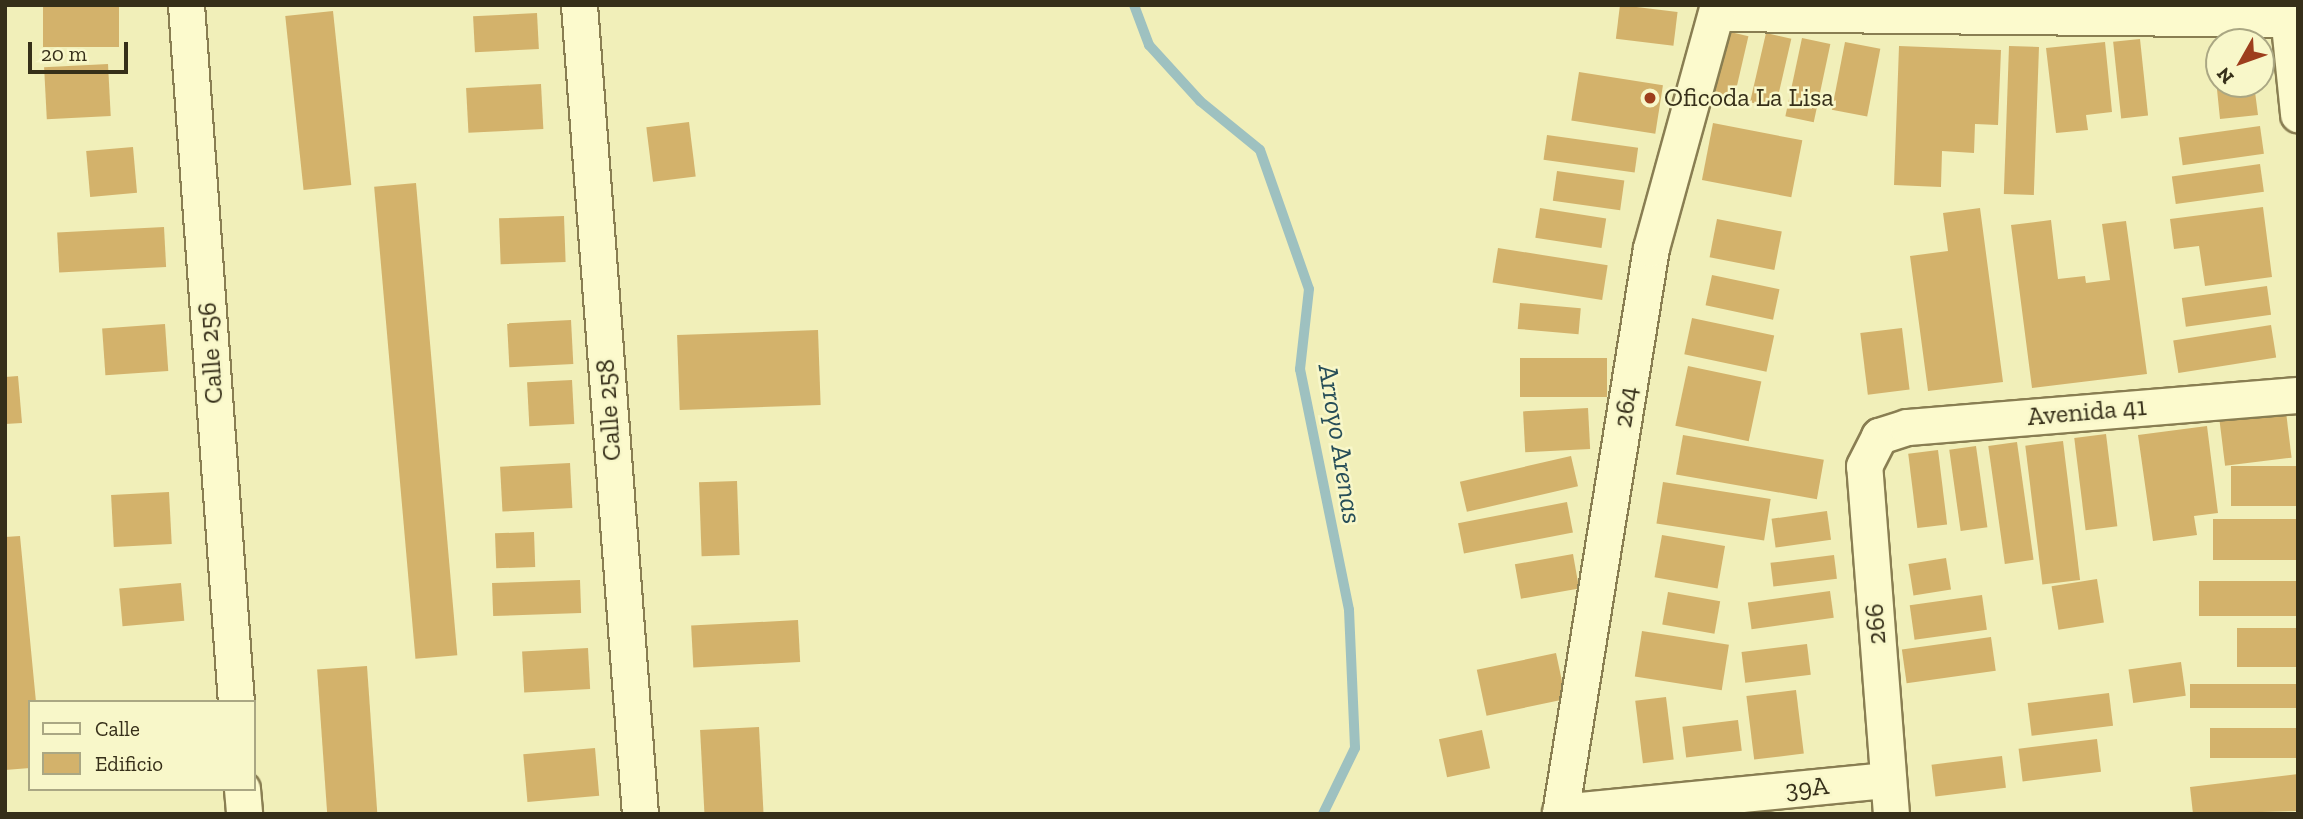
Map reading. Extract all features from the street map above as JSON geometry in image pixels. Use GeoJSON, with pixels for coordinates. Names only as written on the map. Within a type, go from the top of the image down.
{"type":"FeatureCollection","features":[{"type":"Feature","properties":{"kind":"street","name":"Calle 256"},"geometry":{"type":"LineString","coordinates":[[186,5],[236,700]]}},
{"type":"Feature","properties":{"kind":"street","name":"Calle 258"},"geometry":{"type":"LineString","coordinates":[[579,5],[640,814]]}},
{"type":"Feature","properties":{"kind":"street"},"geometry":{"type":"LineString","coordinates":[[1717,9],[2291,15],[2298,114]]}},
{"type":"Feature","properties":{"kind":"street","name":"264"},"geometry":{"type":"LineString","coordinates":[[1560,813],[1651,248],[1717,9]]}},
{"type":"Feature","properties":{"kind":"street","name":"Avenida 41"},"geometry":{"type":"LineString","coordinates":[[1879,436],[1907,427],[2298,395]]}},
{"type":"Feature","properties":{"kind":"street","name":"266"},"geometry":{"type":"LineString","coordinates":[[1879,436],[1864,466],[1889,797]]}},
{"type":"Feature","properties":{"kind":"street"},"geometry":{"type":"LineString","coordinates":[[242,791],[244,814]]}},
{"type":"Feature","properties":{"kind":"street","name":"39A"},"geometry":{"type":"LineString","coordinates":[[1560,813],[1889,797]]}},
{"type":"Feature","properties":{"kind":"building"},"geometry":{"type":"Polygon","coordinates":[[[43,5],[119,5],[119,47],[43,47],[43,5]]]}},
{"type":"Feature","properties":{"kind":"building"},"geometry":{"type":"Polygon","coordinates":[[[1620,5],[1678,12],[1673,46],[1616,39],[1620,5]]]}},
{"type":"Feature","properties":{"kind":"building"},"geometry":{"type":"Polygon","coordinates":[[[333,11],[351,185],[304,190],[285,16],[333,11]]]}},
{"type":"Feature","properties":{"kind":"building"},"geometry":{"type":"Polygon","coordinates":[[[537,13],[539,49],[475,52],[473,16],[537,13]]]}},
{"type":"Feature","properties":{"kind":"building"},"geometry":{"type":"Polygon","coordinates":[[[1726,31],[1748,36],[1734,100],[1711,94],[1726,31]]]}},
{"type":"Feature","properties":{"kind":"building"},"geometry":{"type":"Polygon","coordinates":[[[1766,33],[1791,39],[1775,108],[1750,102],[1766,33]]]}},
{"type":"Feature","properties":{"kind":"building"},"geometry":{"type":"Polygon","coordinates":[[[1802,38],[1830,44],[1814,122],[1785,116],[1802,38]]]}},
{"type":"Feature","properties":{"kind":"building"},"geometry":{"type":"Polygon","coordinates":[[[2140,39],[2148,116],[2121,118],[2113,42],[2140,39]]]}},
{"type":"Feature","properties":{"kind":"building"},"geometry":{"type":"Polygon","coordinates":[[[1845,42],[1880,49],[1867,117],[1832,110],[1845,42]]]}},
{"type":"Feature","properties":{"kind":"building"},"geometry":{"type":"Polygon","coordinates":[[[2105,42],[2112,112],[2086,115],[2088,130],[2056,133],[2046,48],[2105,42]]]}},
{"type":"Feature","properties":{"kind":"building"},"geometry":{"type":"Polygon","coordinates":[[[1899,46],[2001,50],[1998,125],[1975,124],[1974,153],[1942,151],[1941,187],[1894,185],[1899,46]]]}},
{"type":"Feature","properties":{"kind":"building"},"geometry":{"type":"Polygon","coordinates":[[[2009,46],[2039,47],[2034,195],[2004,194],[2009,46]]]}},
{"type":"Feature","properties":{"kind":"building"},"geometry":{"type":"Polygon","coordinates":[[[108,64],[111,116],[47,119],[44,67],[108,64]]]}},
{"type":"Feature","properties":{"kind":"building"},"geometry":{"type":"Polygon","coordinates":[[[1579,72],[1663,85],[1655,134],[1571,120],[1579,72]]]}},
{"type":"Feature","properties":{"kind":"building"},"geometry":{"type":"Polygon","coordinates":[[[541,84],[543,129],[468,133],[466,88],[541,84]]]}},
{"type":"Feature","properties":{"kind":"building"},"geometry":{"type":"Polygon","coordinates":[[[2218,98],[2256,98],[2258,115],[2220,119],[2218,98]]]}},
{"type":"Feature","properties":{"kind":"building"},"geometry":{"type":"Polygon","coordinates":[[[689,122],[696,177],[653,182],[646,127],[689,122]]]}},
{"type":"Feature","properties":{"kind":"building"},"geometry":{"type":"Polygon","coordinates":[[[1713,123],[1802,140],[1791,197],[1702,180],[1713,123]]]}},
{"type":"Feature","properties":{"kind":"building"},"geometry":{"type":"Polygon","coordinates":[[[2260,126],[2264,154],[2183,165],[2179,137],[2260,126]]]}},
{"type":"Feature","properties":{"kind":"building"},"geometry":{"type":"Polygon","coordinates":[[[1547,135],[1638,148],[1635,173],[1544,160],[1547,135]]]}},
{"type":"Feature","properties":{"kind":"building"},"geometry":{"type":"Polygon","coordinates":[[[133,147],[137,193],[90,197],[86,151],[133,147]]]}},
{"type":"Feature","properties":{"kind":"building"},"geometry":{"type":"Polygon","coordinates":[[[2260,164],[2264,192],[2176,204],[2172,176],[2260,164]]]}},
{"type":"Feature","properties":{"kind":"building"},"geometry":{"type":"Polygon","coordinates":[[[1557,171],[1624,180],[1620,210],[1553,201],[1557,171]]]}},
{"type":"Feature","properties":{"kind":"building"},"geometry":{"type":"Polygon","coordinates":[[[416,183],[457,655],[415,659],[374,187],[416,183]]]}},
{"type":"Feature","properties":{"kind":"building"},"geometry":{"type":"Polygon","coordinates":[[[2263,207],[2272,277],[2205,286],[2199,246],[2174,249],[2170,219],[2263,207]]]}},
{"type":"Feature","properties":{"kind":"building"},"geometry":{"type":"Polygon","coordinates":[[[1540,208],[1606,218],[1601,248],[1535,238],[1540,208]]]}},
{"type":"Feature","properties":{"kind":"building"},"geometry":{"type":"Polygon","coordinates":[[[1980,208],[2003,382],[1928,391],[1910,256],[1948,251],[1943,213],[1980,208]]]}},
{"type":"Feature","properties":{"kind":"building"},"geometry":{"type":"Polygon","coordinates":[[[564,216],[566,262],[501,264],[499,218],[564,216]]]}},
{"type":"Feature","properties":{"kind":"building"},"geometry":{"type":"Polygon","coordinates":[[[1717,219],[1782,232],[1774,270],[1710,257],[1717,219]]]}},
{"type":"Feature","properties":{"kind":"building"},"geometry":{"type":"Polygon","coordinates":[[[2051,220],[2058,279],[2085,276],[2086,283],[2110,280],[2102,224],[2126,221],[2147,374],[2032,388],[2011,225],[2051,220]]]}},
{"type":"Feature","properties":{"kind":"building"},"geometry":{"type":"Polygon","coordinates":[[[164,227],[166,267],[59,273],[57,233],[164,227]]]}},
{"type":"Feature","properties":{"kind":"building"},"geometry":{"type":"Polygon","coordinates":[[[1498,248],[1608,265],[1602,300],[1493,283],[1498,248]]]}},
{"type":"Feature","properties":{"kind":"building"},"geometry":{"type":"Polygon","coordinates":[[[1712,275],[1779,289],[1773,320],[1706,305],[1712,275]]]}},
{"type":"Feature","properties":{"kind":"building"},"geometry":{"type":"Polygon","coordinates":[[[2267,286],[2271,315],[2186,327],[2182,298],[2267,286]]]}},
{"type":"Feature","properties":{"kind":"building"},"geometry":{"type":"Polygon","coordinates":[[[1520,303],[1581,308],[1579,334],[1518,329],[1520,303]]]}},
{"type":"Feature","properties":{"kind":"building"},"geometry":{"type":"Polygon","coordinates":[[[1692,318],[1774,335],[1766,372],[1684,354],[1692,318]]]}},
{"type":"Feature","properties":{"kind":"building"},"geometry":{"type":"Polygon","coordinates":[[[571,320],[573,364],[509,367],[507,323],[571,320]]]}},
{"type":"Feature","properties":{"kind":"building"},"geometry":{"type":"Polygon","coordinates":[[[165,324],[168,371],[105,375],[102,328],[165,324]]]}},
{"type":"Feature","properties":{"kind":"building"},"geometry":{"type":"Polygon","coordinates":[[[2271,325],[2276,358],[2178,373],[2173,340],[2271,325]]]}},
{"type":"Feature","properties":{"kind":"building"},"geometry":{"type":"Polygon","coordinates":[[[1902,328],[1910,390],[1868,395],[1860,333],[1902,328]]]}},
{"type":"Feature","properties":{"kind":"building"},"geometry":{"type":"Polygon","coordinates":[[[818,330],[821,405],[680,410],[677,335],[818,330]]]}},
{"type":"Feature","properties":{"kind":"building"},"geometry":{"type":"Polygon","coordinates":[[[1520,358],[1607,358],[1607,397],[1520,397],[1520,358]]]}},
{"type":"Feature","properties":{"kind":"building"},"geometry":{"type":"Polygon","coordinates":[[[1688,366],[1761,382],[1749,441],[1675,426],[1688,366]]]}},
{"type":"Feature","properties":{"kind":"building"},"geometry":{"type":"Polygon","coordinates":[[[18,376],[22,423],[5,424],[5,377],[18,376]]]}},
{"type":"Feature","properties":{"kind":"building"},"geometry":{"type":"Polygon","coordinates":[[[572,380],[574,424],[529,426],[527,382],[572,380]]]}},
{"type":"Feature","properties":{"kind":"building"},"geometry":{"type":"Polygon","coordinates":[[[1588,408],[1590,449],[1525,452],[1523,411],[1588,408]]]}},
{"type":"Feature","properties":{"kind":"building"},"geometry":{"type":"Polygon","coordinates":[[[2286,412],[2292,458],[2225,466],[2219,420],[2286,412]]]}},
{"type":"Feature","properties":{"kind":"building"},"geometry":{"type":"Polygon","coordinates":[[[2207,426],[2218,513],[2194,516],[2197,535],[2153,541],[2138,435],[2207,426]]]}},
{"type":"Feature","properties":{"kind":"building"},"geometry":{"type":"Polygon","coordinates":[[[2106,434],[2117,526],[2086,530],[2074,438],[2106,434]]]}},
{"type":"Feature","properties":{"kind":"building"},"geometry":{"type":"Polygon","coordinates":[[[1683,435],[1824,460],[1817,499],[1676,474],[1683,435]]]}},
{"type":"Feature","properties":{"kind":"building"},"geometry":{"type":"Polygon","coordinates":[[[2063,441],[2080,580],[2042,585],[2025,446],[2063,441]]]}},
{"type":"Feature","properties":{"kind":"building"},"geometry":{"type":"Polygon","coordinates":[[[2017,442],[2034,560],[2005,564],[1988,446],[2017,442]]]}},
{"type":"Feature","properties":{"kind":"building"},"geometry":{"type":"Polygon","coordinates":[[[1976,446],[1987,527],[1961,531],[1949,450],[1976,446]]]}},
{"type":"Feature","properties":{"kind":"building"},"geometry":{"type":"Polygon","coordinates":[[[1938,450],[1947,524],[1917,528],[1908,454],[1938,450]]]}},
{"type":"Feature","properties":{"kind":"building"},"geometry":{"type":"Polygon","coordinates":[[[1571,456],[1578,486],[1467,512],[1460,482],[1571,456]]]}},
{"type":"Feature","properties":{"kind":"building"},"geometry":{"type":"Polygon","coordinates":[[[570,463],[572,508],[502,512],[500,467],[570,463]]]}},
{"type":"Feature","properties":{"kind":"building"},"geometry":{"type":"Polygon","coordinates":[[[2231,466],[2298,466],[2298,506],[2231,506],[2231,466]]]}},
{"type":"Feature","properties":{"kind":"building"},"geometry":{"type":"Polygon","coordinates":[[[737,481],[740,555],[702,556],[699,482],[737,481]]]}},
{"type":"Feature","properties":{"kind":"building"},"geometry":{"type":"Polygon","coordinates":[[[1663,482],[1771,499],[1764,541],[1656,523],[1663,482]]]}},
{"type":"Feature","properties":{"kind":"building"},"geometry":{"type":"Polygon","coordinates":[[[169,492],[172,544],[114,547],[111,495],[169,492]]]}},
{"type":"Feature","properties":{"kind":"building"},"geometry":{"type":"Polygon","coordinates":[[[1567,502],[1573,532],[1464,554],[1458,523],[1567,502]]]}},
{"type":"Feature","properties":{"kind":"building"},"geometry":{"type":"Polygon","coordinates":[[[1827,511],[1831,540],[1776,548],[1772,519],[1827,511]]]}},
{"type":"Feature","properties":{"kind":"building"},"geometry":{"type":"Polygon","coordinates":[[[2213,519],[2298,519],[2298,560],[2213,560],[2213,519]]]}},
{"type":"Feature","properties":{"kind":"building"},"geometry":{"type":"Polygon","coordinates":[[[534,532],[535,567],[496,568],[495,533],[534,532]]]}},
{"type":"Feature","properties":{"kind":"building"},"geometry":{"type":"Polygon","coordinates":[[[1662,535],[1725,546],[1718,588],[1655,577],[1662,535]]]}},
{"type":"Feature","properties":{"kind":"building"},"geometry":{"type":"Polygon","coordinates":[[[20,536],[36,700],[28,700],[28,768],[5,770],[5,537],[20,536]]]}},
{"type":"Feature","properties":{"kind":"building"},"geometry":{"type":"Polygon","coordinates":[[[1573,554],[1579,588],[1521,599],[1515,564],[1573,554]]]}},
{"type":"Feature","properties":{"kind":"building"},"geometry":{"type":"Polygon","coordinates":[[[1834,555],[1837,579],[1773,587],[1770,563],[1834,555]]]}},
{"type":"Feature","properties":{"kind":"building"},"geometry":{"type":"Polygon","coordinates":[[[1946,558],[1951,590],[1913,596],[1908,564],[1946,558]]]}},
{"type":"Feature","properties":{"kind":"building"},"geometry":{"type":"Polygon","coordinates":[[[2097,579],[2104,622],[2058,630],[2052,586],[2097,579]]]}},
{"type":"Feature","properties":{"kind":"building"},"geometry":{"type":"Polygon","coordinates":[[[580,580],[581,613],[493,616],[492,583],[580,580]]]}},
{"type":"Feature","properties":{"kind":"building"},"geometry":{"type":"Polygon","coordinates":[[[2199,581],[2298,581],[2298,616],[2199,616],[2199,581]]]}},
{"type":"Feature","properties":{"kind":"building"},"geometry":{"type":"Polygon","coordinates":[[[181,583],[184,621],[123,626],[119,588],[181,583]]]}},
{"type":"Feature","properties":{"kind":"building"},"geometry":{"type":"Polygon","coordinates":[[[1830,591],[1834,618],[1752,629],[1748,603],[1830,591]]]}},
{"type":"Feature","properties":{"kind":"building"},"geometry":{"type":"Polygon","coordinates":[[[1668,592],[1720,601],[1714,634],[1662,624],[1668,592]]]}},
{"type":"Feature","properties":{"kind":"building"},"geometry":{"type":"Polygon","coordinates":[[[1982,595],[1987,630],[1915,640],[1910,605],[1982,595]]]}},
{"type":"Feature","properties":{"kind":"building"},"geometry":{"type":"Polygon","coordinates":[[[798,620],[800,662],[693,668],[691,626],[798,620]]]}},
{"type":"Feature","properties":{"kind":"building"},"geometry":{"type":"Polygon","coordinates":[[[2237,628],[2298,628],[2298,667],[2237,667],[2237,628]]]}},
{"type":"Feature","properties":{"kind":"building"},"geometry":{"type":"Polygon","coordinates":[[[1642,631],[1729,645],[1722,690],[1635,676],[1642,631]]]}},
{"type":"Feature","properties":{"kind":"building"},"geometry":{"type":"Polygon","coordinates":[[[1991,637],[1996,671],[1907,683],[1902,650],[1991,637]]]}},
{"type":"Feature","properties":{"kind":"building"},"geometry":{"type":"Polygon","coordinates":[[[1807,644],[1811,675],[1745,683],[1741,652],[1807,644]]]}},
{"type":"Feature","properties":{"kind":"building"},"geometry":{"type":"Polygon","coordinates":[[[588,648],[590,689],[524,692],[522,651],[588,648]]]}},
{"type":"Feature","properties":{"kind":"building"},"geometry":{"type":"Polygon","coordinates":[[[1556,653],[1566,699],[1487,716],[1477,670],[1556,653]]]}},
{"type":"Feature","properties":{"kind":"building"},"geometry":{"type":"Polygon","coordinates":[[[2181,662],[2186,696],[2133,703],[2129,669],[2181,662]]]}},
{"type":"Feature","properties":{"kind":"building"},"geometry":{"type":"Polygon","coordinates":[[[367,666],[377,814],[327,814],[317,669],[367,666]]]}},
{"type":"Feature","properties":{"kind":"building"},"geometry":{"type":"Polygon","coordinates":[[[2190,684],[2298,684],[2298,708],[2190,708],[2190,684]]]}},
{"type":"Feature","properties":{"kind":"building"},"geometry":{"type":"Polygon","coordinates":[[[1796,690],[1804,754],[1754,760],[1746,696],[1796,690]]]}},
{"type":"Feature","properties":{"kind":"building"},"geometry":{"type":"Polygon","coordinates":[[[2109,693],[2113,726],[2032,736],[2028,703],[2109,693]]]}},
{"type":"Feature","properties":{"kind":"building"},"geometry":{"type":"Polygon","coordinates":[[[1666,697],[1674,760],[1643,763],[1635,701],[1666,697]]]}},
{"type":"Feature","properties":{"kind":"building"},"geometry":{"type":"Polygon","coordinates":[[[1738,720],[1742,751],[1686,758],[1682,727],[1738,720]]]}},
{"type":"Feature","properties":{"kind":"building"},"geometry":{"type":"Polygon","coordinates":[[[759,727],[764,814],[704,814],[700,730],[759,727]]]}},
{"type":"Feature","properties":{"kind":"building"},"geometry":{"type":"Polygon","coordinates":[[[2210,728],[2298,728],[2298,758],[2210,758],[2210,728]]]}},
{"type":"Feature","properties":{"kind":"building"},"geometry":{"type":"Polygon","coordinates":[[[1482,730],[1490,768],[1447,777],[1439,739],[1482,730]]]}},
{"type":"Feature","properties":{"kind":"building"},"geometry":{"type":"Polygon","coordinates":[[[2097,739],[2101,772],[2023,781],[2019,749],[2097,739]]]}},
{"type":"Feature","properties":{"kind":"building"},"geometry":{"type":"Polygon","coordinates":[[[595,748],[599,796],[527,802],[523,754],[595,748]]]}},
{"type":"Feature","properties":{"kind":"building"},"geometry":{"type":"Polygon","coordinates":[[[2002,756],[2006,788],[1935,796],[1932,765],[2002,756]]]}},
{"type":"Feature","properties":{"kind":"building"},"geometry":{"type":"Polygon","coordinates":[[[2298,774],[2298,811],[2193,814],[2190,787],[2298,774]]]}},
{"type":"Feature","properties":{"kind":"waterway","name":"Arroyo Arenas"},"geometry":{"type":"LineString","coordinates":[[1134,5],[1149,45],[1200,101],[1260,150],[1309,289],[1300,369],[1349,610],[1355,748],[1323,814]]}},
{"type":"Feature","properties":{"kind":"place","name":"Oficoda La Lisa"},"geometry":{"type":"Point","coordinates":[1650,98]}}]}
